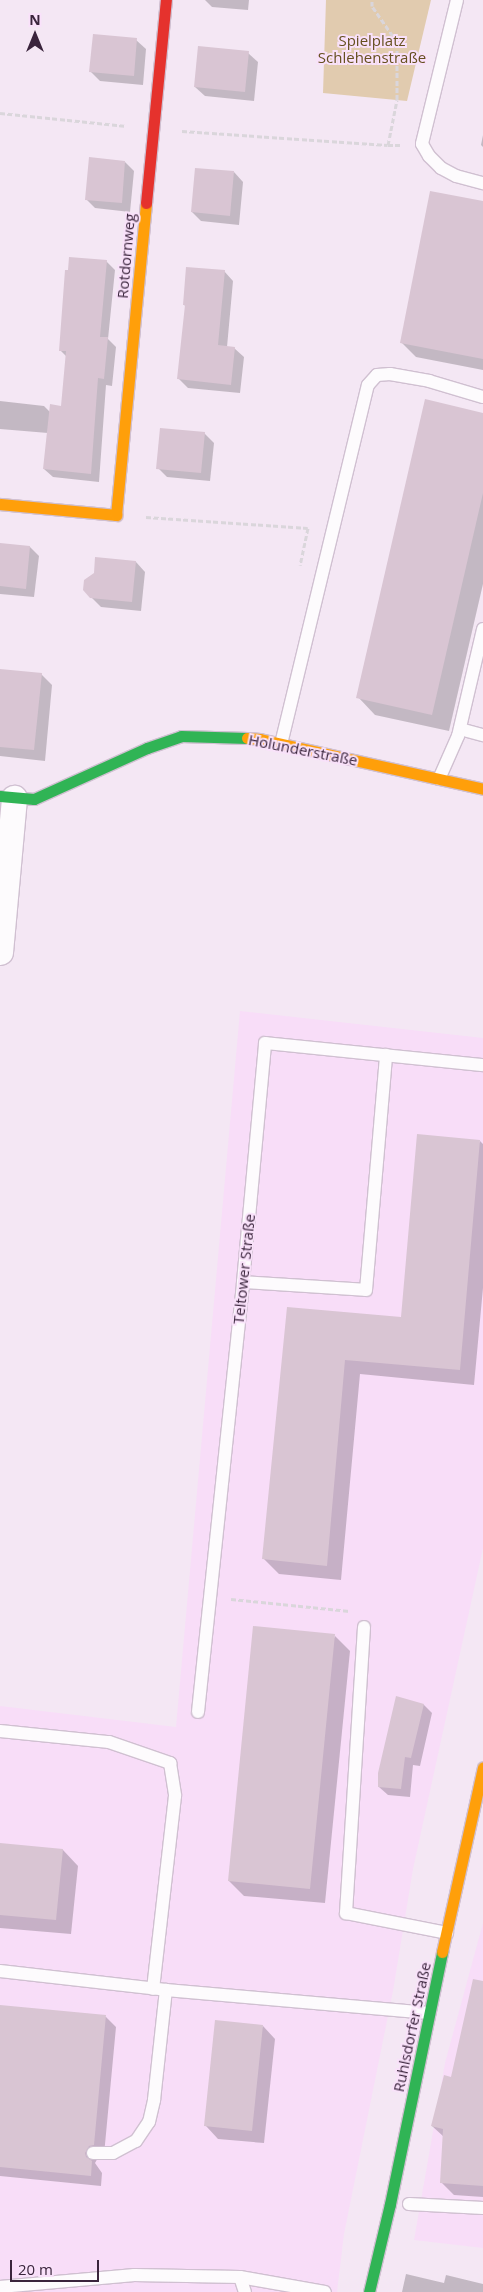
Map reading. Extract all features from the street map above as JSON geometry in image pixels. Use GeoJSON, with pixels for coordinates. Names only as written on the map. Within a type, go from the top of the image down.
{"type":"FeatureCollection","features":[{"type":"Feature","properties":{"kind":"street","name":"Rotdornweg"},"geometry":{"type":"LineString","coordinates":[[116,515],[166,0]]}},
{"type":"Feature","properties":{"kind":"street"},"geometry":{"type":"LineString","coordinates":[[0,504],[116,515]]}},
{"type":"Feature","properties":{"kind":"street","name":"Holunderstraße"},"geometry":{"type":"LineString","coordinates":[[0,952],[7,797],[34,799],[147,748],[181,736],[260,739],[483,789]]}},
{"type":"Feature","properties":{"kind":"street","name":"Ruhlsdorfer Straße"},"geometry":{"type":"LineString","coordinates":[[369,2292],[390,2204],[429,2013],[483,1768]]}},
{"type":"Feature","properties":{"kind":"lane"},"geometry":{"type":"LineString","coordinates":[[457,0],[422,144],[429,156],[441,168],[456,176],[483,183]]}},
{"type":"Feature","properties":{"kind":"lane"},"geometry":{"type":"LineString","coordinates":[[281,744],[368,384],[377,375],[390,374],[429,380],[483,396]]}},
{"type":"Feature","properties":{"kind":"lane"},"geometry":{"type":"LineString","coordinates":[[439,779],[460,729],[483,629]]}},
{"type":"Feature","properties":{"kind":"lane"},"geometry":{"type":"LineString","coordinates":[[460,729],[483,735]]}},
{"type":"Feature","properties":{"kind":"lane","name":"Teltower Straße"},"geometry":{"type":"LineString","coordinates":[[198,1712],[243,1282],[265,1043],[483,1065]]}},
{"type":"Feature","properties":{"kind":"lane"},"geometry":{"type":"LineString","coordinates":[[243,1282],[366,1290],[386,1055]]}},
{"type":"Feature","properties":{"kind":"lane"},"geometry":{"type":"LineString","coordinates":[[364,1627],[346,1913],[447,1933]]}},
{"type":"Feature","properties":{"kind":"lane"},"geometry":{"type":"LineString","coordinates":[[0,1731],[109,1742],[170,1763],[175,1796],[160,1989],[154,2100],[149,2122],[136,2141],[113,2153],[93,2153]]}},
{"type":"Feature","properties":{"kind":"lane"},"geometry":{"type":"LineString","coordinates":[[0,1971],[160,1989],[429,2013]]}},
{"type":"Feature","properties":{"kind":"lane"},"geometry":{"type":"LineString","coordinates":[[409,2204],[483,2208]]}},
{"type":"Feature","properties":{"kind":"lane"},"geometry":{"type":"LineString","coordinates":[[0,2287],[134,2275],[240,2277],[325,2292]]}},
{"type":"Feature","properties":{"kind":"lane"},"geometry":{"type":"LineString","coordinates":[[240,2277],[245,2292]]}},
{"type":"Feature","properties":{"kind":"path"},"geometry":{"type":"LineString","coordinates":[[0,113],[153,128],[388,145],[397,100],[397,42],[372,6],[372,0]]}},
{"type":"Feature","properties":{"kind":"path"},"geometry":{"type":"LineString","coordinates":[[116,515],[308,528],[299,566]]}},
{"type":"Feature","properties":{"kind":"path"},"geometry":{"type":"LineString","coordinates":[[210,1597],[365,1612],[364,1627]]}},
{"type":"Feature","properties":{"kind":"shaded area"},"geometry":{"type":"Polygon","coordinates":[[[240,1011],[483,1038],[483,1548],[413,1869],[393,1991],[344,2234],[337,2292],[0,2292],[0,1706],[176,1727],[240,1011]]]}},
{"type":"Feature","properties":{"kind":"shaded area"},"geometry":{"type":"Polygon","coordinates":[[[483,1923],[483,2248],[414,2240],[445,2063],[483,1923]]]}},
{"type":"Feature","properties":{"kind":"green space","name":"Spielplatz Schlehenstraße"},"geometry":{"type":"Polygon","coordinates":[[[326,0],[431,0],[407,101],[323,93],[326,0]]]}},
{"type":"Feature","properties":{"kind":"building"},"geometry":{"type":"Polygon","coordinates":[[[93,34],[137,38],[134,76],[89,72],[93,34]]]}},
{"type":"Feature","properties":{"kind":"building"},"geometry":{"type":"Polygon","coordinates":[[[198,46],[249,51],[245,92],[194,87],[198,46]]]}},
{"type":"Feature","properties":{"kind":"building"},"geometry":{"type":"Polygon","coordinates":[[[89,157],[125,161],[122,203],[85,200],[89,157]]]}},
{"type":"Feature","properties":{"kind":"building"},"geometry":{"type":"Polygon","coordinates":[[[195,168],[234,171],[230,216],[191,212],[195,168]]]}},
{"type":"Feature","properties":{"kind":"building"},"geometry":{"type":"Polygon","coordinates":[[[430,191],[483,201],[483,359],[400,343],[430,191]]]}},
{"type":"Feature","properties":{"kind":"building"},"geometry":{"type":"Polygon","coordinates":[[[69,257],[107,260],[100,337],[108,337],[104,379],[98,378],[91,474],[43,469],[50,404],[61,406],[66,351],[59,351],[65,270],[68,270],[69,257]]]}},
{"type":"Feature","properties":{"kind":"building"},"geometry":{"type":"Polygon","coordinates":[[[186,267],[225,270],[218,345],[235,347],[231,385],[177,379],[185,305],[183,305],[186,267]]]}},
{"type":"Feature","properties":{"kind":"building"},"geometry":{"type":"Polygon","coordinates":[[[425,399],[483,413],[483,493],[432,715],[356,698],[425,399]]]}},
{"type":"Feature","properties":{"kind":"building"},"geometry":{"type":"Polygon","coordinates":[[[160,428],[205,432],[201,473],[156,469],[160,428]]]}},
{"type":"Feature","properties":{"kind":"building"},"geometry":{"type":"Polygon","coordinates":[[[0,543],[30,546],[26,589],[0,586],[0,543]]]}},
{"type":"Feature","properties":{"kind":"building"},"geometry":{"type":"Polygon","coordinates":[[[95,557],[136,561],[132,602],[90,598],[83,590],[84,580],[94,573],[95,557]]]}},
{"type":"Feature","properties":{"kind":"building"},"geometry":{"type":"Polygon","coordinates":[[[0,669],[42,673],[34,750],[0,747],[0,669]]]}},
{"type":"Feature","properties":{"kind":"building"},"geometry":{"type":"Polygon","coordinates":[[[417,1134],[480,1140],[460,1370],[345,1360],[327,1566],[262,1559],[287,1307],[401,1317],[417,1134]]]}},
{"type":"Feature","properties":{"kind":"building"},"geometry":{"type":"Polygon","coordinates":[[[253,1626],[335,1634],[310,1889],[228,1881],[253,1626]]]}},
{"type":"Feature","properties":{"kind":"building"},"geometry":{"type":"Polygon","coordinates":[[[396,1696],[424,1704],[411,1758],[405,1757],[401,1789],[378,1787],[378,1773],[396,1696]]]}},
{"type":"Feature","properties":{"kind":"building"},"geometry":{"type":"Polygon","coordinates":[[[0,1843],[63,1849],[56,1920],[0,1915],[0,1843]]]}},
{"type":"Feature","properties":{"kind":"building"},"geometry":{"type":"Polygon","coordinates":[[[473,1979],[483,1981],[483,2186],[440,2183],[443,2129],[431,2126],[444,2075],[451,2077],[473,1979]]]}},
{"type":"Feature","properties":{"kind":"building"},"geometry":{"type":"Polygon","coordinates":[[[0,2005],[106,2015],[94,2145],[89,2146],[85,2153],[86,2157],[92,2161],[91,2176],[0,2167],[0,2005]]]}},
{"type":"Feature","properties":{"kind":"building"},"geometry":{"type":"Polygon","coordinates":[[[215,2020],[263,2025],[252,2131],[204,2126],[215,2020]]]}},
{"type":"Feature","properties":{"kind":"traffic: fast"},"geometry":{"type":"LineString","coordinates":[[0,796],[34,799],[147,748],[181,736],[247,738]]}},
{"type":"Feature","properties":{"kind":"traffic: fast"},"geometry":{"type":"LineString","coordinates":[[369,2292],[390,2204],[442,1952]]}},
{"type":"Feature","properties":{"kind":"traffic: slow"},"geometry":{"type":"LineString","coordinates":[[0,504],[116,515],[146,203]]}},
{"type":"Feature","properties":{"kind":"traffic: slow"},"geometry":{"type":"LineString","coordinates":[[247,738],[260,739],[483,789]]}},
{"type":"Feature","properties":{"kind":"traffic: slow"},"geometry":{"type":"LineString","coordinates":[[442,1952],[483,1767]]}},
{"type":"Feature","properties":{"kind":"traffic: jam"},"geometry":{"type":"LineString","coordinates":[[146,203],[166,0]]}}]}
